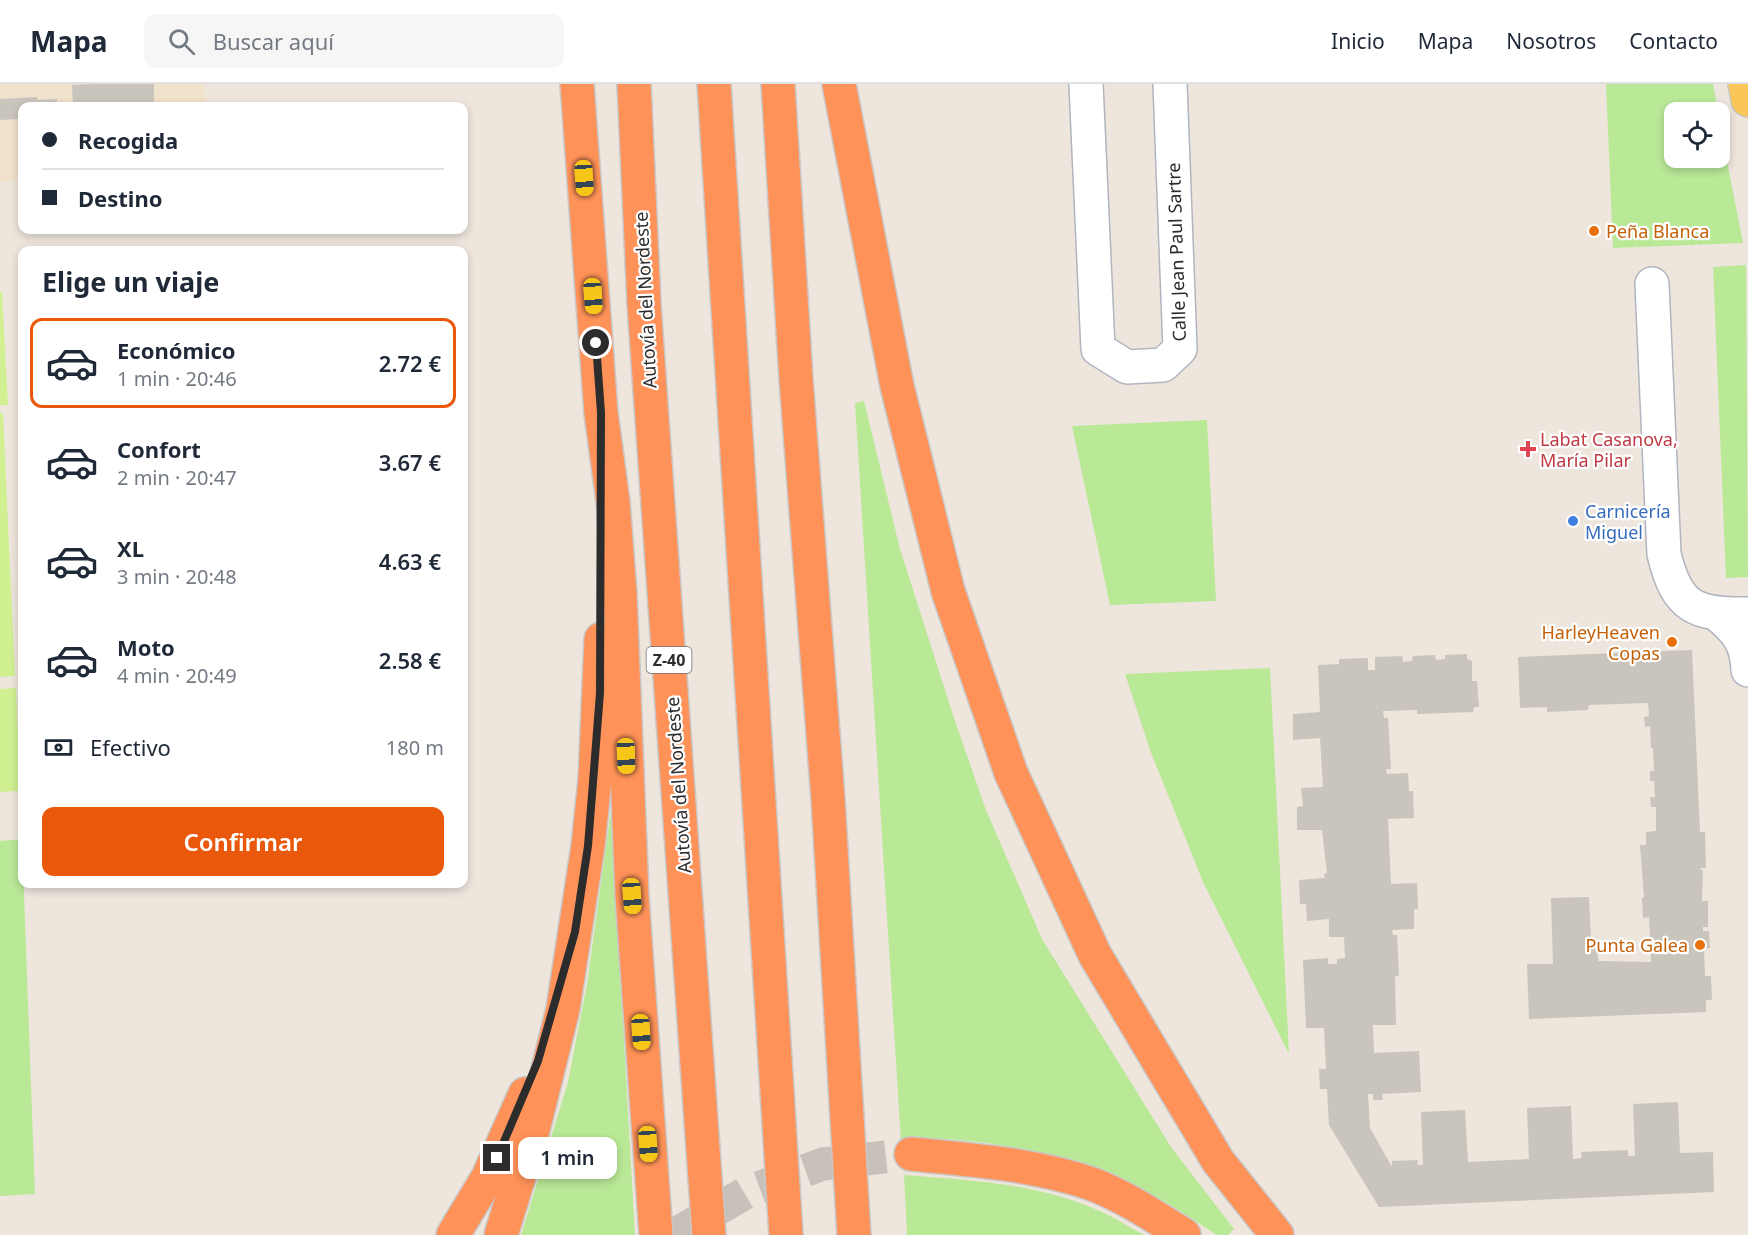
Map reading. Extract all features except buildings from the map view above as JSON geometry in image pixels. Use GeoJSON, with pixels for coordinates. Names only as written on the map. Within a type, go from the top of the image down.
{"type":"FeatureCollection","features":[{"type":"Feature","properties":{"kind":"highway"},"geometry":{"type":"LineString","coordinates":[[578,84],[601,413],[613,502],[619,582],[632,896],[656,1235]]}},
{"type":"Feature","properties":{"kind":"highway","name":"Autovía del Nordeste"},"geometry":{"type":"LineString","coordinates":[[634,84],[644,304],[709,1235]]}},
{"type":"Feature","properties":{"kind":"highway"},"geometry":{"type":"LineString","coordinates":[[714,84],[786,1235]]}},
{"type":"Feature","properties":{"kind":"highway"},"geometry":{"type":"LineString","coordinates":[[778,84],[796,379],[828,799],[854,1235]]}},
{"type":"Feature","properties":{"kind":"highway"},"geometry":{"type":"LineString","coordinates":[[839,84],[897,386],[948,591],[1011,773],[1095,955],[1218,1161],[1276,1235]]}},
{"type":"Feature","properties":{"kind":"highway"},"geometry":{"type":"LineString","coordinates":[[501,1235],[531,1138],[563,1009],[590,824],[600,693],[601,413]]}},
{"type":"Feature","properties":{"kind":"highway"},"geometry":{"type":"LineString","coordinates":[[453,1235],[488,1177],[515,1120],[538,1061],[575,932]]}},
{"type":"Feature","properties":{"kind":"highway"},"geometry":{"type":"LineString","coordinates":[[911,1154],[1033,1168],[1093,1185],[1144,1210],[1184,1235]]}},
{"type":"Feature","properties":{"kind":"main road"},"geometry":{"type":"LineString","coordinates":[[1745,84],[1748,99]]}},
{"type":"Feature","properties":{"kind":"lane","name":"Calle Jean Paul Sartre"},"geometry":{"type":"LineString","coordinates":[[1086,84],[1098,349],[1127,367],[1163,365],[1180,349],[1170,84]]}},
{"type":"Feature","properties":{"kind":"lane"},"geometry":{"type":"LineString","coordinates":[[1652,284],[1664,554],[1675,588],[1685,601],[1695,609],[1733,614],[1738,632],[1745,644],[1748,670]]}},
{"type":"Feature","properties":{"kind":"shaded area"},"geometry":{"type":"Polygon","coordinates":[[[0,84],[205,84],[206,102],[18,102],[18,181],[0,182],[0,84]]]}},
{"type":"Feature","properties":{"kind":"green space"},"geometry":{"type":"Polygon","coordinates":[[[1606,84],[1713,84],[1716,102],[1664,102],[1664,168],[1728,168],[1743,243],[1613,248],[1606,84]]]}},
{"type":"Feature","properties":{"kind":"green space"},"geometry":{"type":"Polygon","coordinates":[[[1746,265],[1748,577],[1726,578],[1713,267],[1746,265]]]}},
{"type":"Feature","properties":{"kind":"green space"},"geometry":{"type":"Polygon","coordinates":[[[0,292],[2,292],[8,405],[0,405],[0,292]]]}},
{"type":"Feature","properties":{"kind":"green space"},"geometry":{"type":"Polygon","coordinates":[[[864,401],[900,549],[953,715],[986,810],[1042,939],[1171,1147],[1234,1229],[1228,1235],[1217,1235],[1167,1203],[1123,1180],[1066,1160],[988,1143],[947,1139],[901,1142],[855,403],[864,401]]]}},
{"type":"Feature","properties":{"kind":"green space"},"geometry":{"type":"Polygon","coordinates":[[[0,413],[3,413],[15,676],[0,677],[0,413]]]}},
{"type":"Feature","properties":{"kind":"green space"},"geometry":{"type":"Polygon","coordinates":[[[1207,420],[1216,601],[1110,605],[1072,426],[1207,420]]]}},
{"type":"Feature","properties":{"kind":"green space"},"geometry":{"type":"Polygon","coordinates":[[[1270,668],[1289,1054],[1203,882],[1151,753],[1125,674],[1270,668]]]}},
{"type":"Feature","properties":{"kind":"green space"},"geometry":{"type":"Polygon","coordinates":[[[16,688],[18,791],[0,792],[0,689],[16,688]]]}},
{"type":"Feature","properties":{"kind":"green space"},"geometry":{"type":"Polygon","coordinates":[[[611,810],[635,1235],[521,1235],[568,1082],[587,984],[611,810]]]}},
{"type":"Feature","properties":{"kind":"green space"},"geometry":{"type":"Polygon","coordinates":[[[18,839],[18,888],[24,888],[35,1194],[0,1196],[0,841],[18,839]]]}},
{"type":"Feature","properties":{"kind":"green space"},"geometry":{"type":"Polygon","coordinates":[[[904,1175],[1001,1184],[1049,1193],[1101,1212],[1144,1235],[907,1235],[904,1175]]]}},
{"type":"Feature","properties":{"kind":"tunnel"},"geometry":{"type":"LineString","coordinates":[[674,1235],[747,1192],[823,1164],[911,1154]]}},
{"type":"Feature","properties":{"kind":"place","name":"Peña Blanca"},"geometry":{"type":"Point","coordinates":[1594,231]}},
{"type":"Feature","properties":{"kind":"place","name":"Labat Casanova, María Pilar"},"geometry":{"type":"Point","coordinates":[1528,449]}},
{"type":"Feature","properties":{"kind":"place","name":"Carnicería Miguel"},"geometry":{"type":"Point","coordinates":[1573,521]}},
{"type":"Feature","properties":{"kind":"place","name":"HarleyHeaven Copas"},"geometry":{"type":"Point","coordinates":[1672,642]}},
{"type":"Feature","properties":{"kind":"place","name":"Punta Galea"},"geometry":{"type":"Point","coordinates":[1700,945]}},
{"type":"Feature","properties":{"kind":"route"},"geometry":{"type":"LineString","coordinates":[[497,1158],[538,1061],[575,932],[588,846],[600,693],[601,413],[596,343]]}}]}
